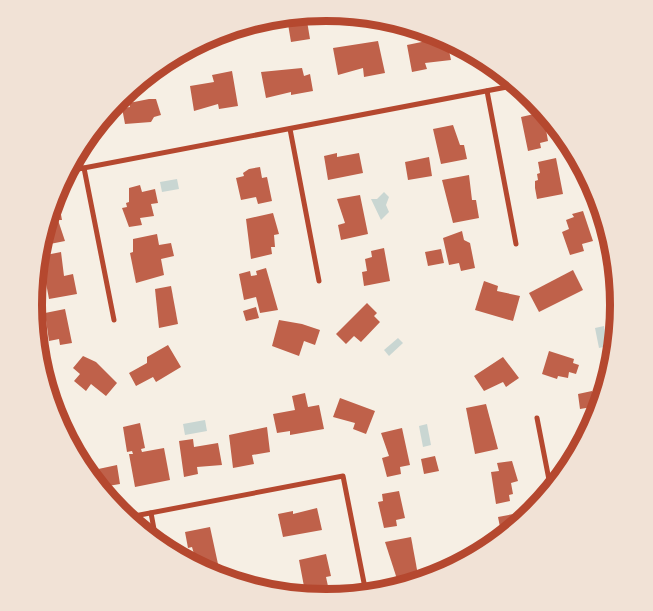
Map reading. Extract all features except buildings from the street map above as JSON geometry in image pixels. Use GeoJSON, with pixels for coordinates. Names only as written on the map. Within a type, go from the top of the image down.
{"type":"FeatureCollection","features":[{"type":"Feature","properties":{"kind":"street"},"geometry":{"type":"LineString","coordinates":[[77,169],[508,87]]}},
{"type":"Feature","properties":{"kind":"street"},"geometry":{"type":"LineString","coordinates":[[487,91],[516,244]]}},
{"type":"Feature","properties":{"kind":"street"},"geometry":{"type":"LineString","coordinates":[[290,129],[319,281]]}},
{"type":"Feature","properties":{"kind":"street"},"geometry":{"type":"LineString","coordinates":[[84,168],[114,320]]}},
{"type":"Feature","properties":{"kind":"street"},"geometry":{"type":"LineString","coordinates":[[537,418],[549,482]]}},
{"type":"Feature","properties":{"kind":"street"},"geometry":{"type":"LineString","coordinates":[[135,516],[343,476],[365,588]]}},
{"type":"Feature","properties":{"kind":"street"},"geometry":{"type":"LineString","coordinates":[[151,513],[155,532]]}},
{"type":"Feature","properties":{"kind":"shaded area"},"geometry":{"type":"Polygon","coordinates":[[[177,179],[179,189],[162,192],[160,182],[177,179]]]}},
{"type":"Feature","properties":{"kind":"shaded area"},"geometry":{"type":"Polygon","coordinates":[[[384,192],[389,197],[386,205],[389,212],[381,220],[371,199],[377,199],[384,192]]]}},
{"type":"Feature","properties":{"kind":"shaded area"},"geometry":{"type":"Polygon","coordinates":[[[604,326],[608,346],[599,348],[595,328],[604,326]]]}},
{"type":"Feature","properties":{"kind":"shaded area"},"geometry":{"type":"Polygon","coordinates":[[[398,338],[403,343],[389,356],[384,350],[398,338]]]}},
{"type":"Feature","properties":{"kind":"shaded area"},"geometry":{"type":"Polygon","coordinates":[[[205,420],[207,431],[185,435],[183,424],[205,420]]]}},
{"type":"Feature","properties":{"kind":"shaded area"},"geometry":{"type":"Polygon","coordinates":[[[427,424],[431,445],[423,447],[419,426],[427,424]]]}}]}
